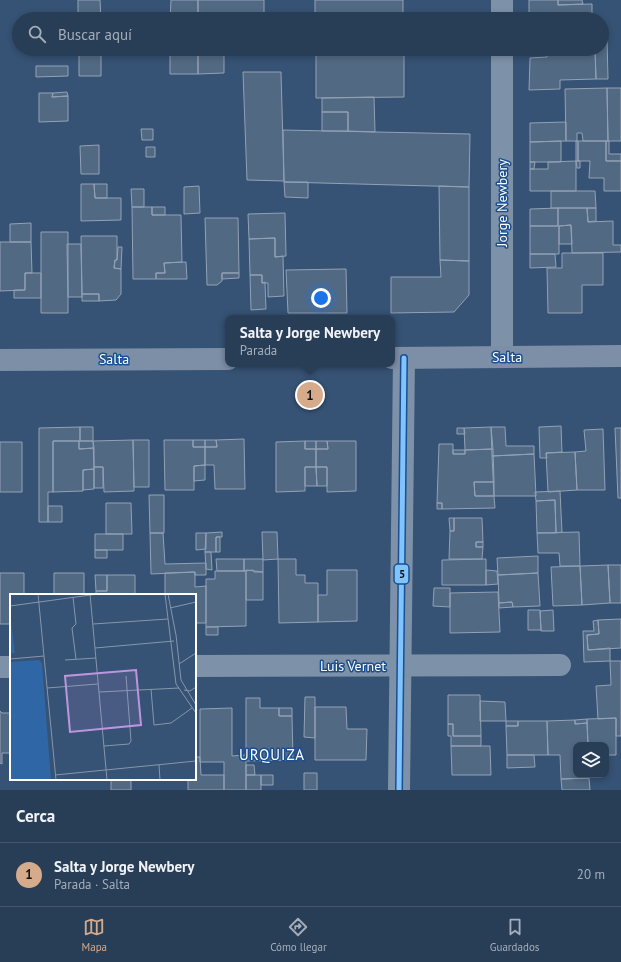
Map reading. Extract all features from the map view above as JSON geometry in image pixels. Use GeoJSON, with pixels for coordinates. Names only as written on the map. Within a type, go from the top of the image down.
{"type":"FeatureCollection","features":[{"type":"Feature","properties":{"kind":"main road","name":"Salta"},"geometry":{"type":"LineString","coordinates":[[398,358],[621,356]]}},
{"type":"Feature","properties":{"kind":"main road","name":"Salta"},"geometry":{"type":"LineString","coordinates":[[0,360],[225,358]]}},
{"type":"Feature","properties":{"kind":"street"},"geometry":{"type":"LineString","coordinates":[[502,0],[502,12]]}},
{"type":"Feature","properties":{"kind":"street","name":"Jorge Newbery"},"geometry":{"type":"LineString","coordinates":[[502,56],[502,357]]}},
{"type":"Feature","properties":{"kind":"street"},"geometry":{"type":"LineString","coordinates":[[398,358],[401,666],[399,790]]}},
{"type":"Feature","properties":{"kind":"street","name":"Luis Vernet"},"geometry":{"type":"LineString","coordinates":[[196,666],[560,665]]}},
{"type":"Feature","properties":{"kind":"building"},"geometry":{"type":"Polygon","coordinates":[[[78,0],[100,0],[101,12],[78,12],[78,0]]]}},
{"type":"Feature","properties":{"kind":"building"},"geometry":{"type":"Polygon","coordinates":[[[171,0],[198,0],[198,12],[170,12],[171,0]]]}},
{"type":"Feature","properties":{"kind":"building"},"geometry":{"type":"Polygon","coordinates":[[[198,0],[264,0],[264,12],[198,12],[198,0]]]}},
{"type":"Feature","properties":{"kind":"building"},"geometry":{"type":"Polygon","coordinates":[[[315,0],[403,0],[403,12],[315,12],[315,0]]]}},
{"type":"Feature","properties":{"kind":"building"},"geometry":{"type":"Polygon","coordinates":[[[529,0],[558,0],[558,5],[592,4],[592,12],[529,12],[529,0]]]}},
{"type":"Feature","properties":{"kind":"building"},"geometry":{"type":"Polygon","coordinates":[[[558,0],[582,0],[583,4],[558,5],[558,0]]]}},
{"type":"Feature","properties":{"kind":"building"},"geometry":{"type":"Polygon","coordinates":[[[79,56],[101,56],[101,76],[79,76],[79,56]]]}},
{"type":"Feature","properties":{"kind":"building"},"geometry":{"type":"Polygon","coordinates":[[[170,56],[198,56],[198,74],[170,74],[170,56]]]}},
{"type":"Feature","properties":{"kind":"building"},"geometry":{"type":"Polygon","coordinates":[[[198,56],[224,56],[224,73],[198,74],[198,56]]]}},
{"type":"Feature","properties":{"kind":"building"},"geometry":{"type":"Polygon","coordinates":[[[316,56],[404,56],[404,97],[316,98],[316,56]]]}},
{"type":"Feature","properties":{"kind":"building"},"geometry":{"type":"Polygon","coordinates":[[[595,56],[607,56],[608,79],[596,79],[595,56]]]}},
{"type":"Feature","properties":{"kind":"building"},"geometry":{"type":"Polygon","coordinates":[[[595,56],[596,79],[560,80],[560,89],[529,90],[530,58],[595,56]]]}},
{"type":"Feature","properties":{"kind":"building"},"geometry":{"type":"Polygon","coordinates":[[[36,66],[68,66],[68,76],[36,77],[36,66]]]}},
{"type":"Feature","properties":{"kind":"building"},"geometry":{"type":"Polygon","coordinates":[[[243,72],[281,72],[284,181],[247,180],[243,72]]]}},
{"type":"Feature","properties":{"kind":"building"},"geometry":{"type":"Polygon","coordinates":[[[607,88],[621,88],[621,141],[608,141],[607,88]]]}},
{"type":"Feature","properties":{"kind":"building"},"geometry":{"type":"Polygon","coordinates":[[[607,88],[608,141],[583,141],[582,133],[577,133],[577,141],[566,141],[565,89],[607,88]]]}},
{"type":"Feature","properties":{"kind":"building"},"geometry":{"type":"Polygon","coordinates":[[[67,92],[68,96],[52,97],[53,93],[67,92]]]}},
{"type":"Feature","properties":{"kind":"building"},"geometry":{"type":"Polygon","coordinates":[[[39,93],[53,93],[52,97],[68,96],[68,121],[39,122],[39,93]]]}},
{"type":"Feature","properties":{"kind":"building"},"geometry":{"type":"Polygon","coordinates":[[[374,97],[375,132],[348,131],[348,112],[322,112],[322,98],[374,97]]]}},
{"type":"Feature","properties":{"kind":"building"},"geometry":{"type":"Polygon","coordinates":[[[322,112],[348,112],[348,131],[322,131],[322,112]]]}},
{"type":"Feature","properties":{"kind":"building"},"geometry":{"type":"Polygon","coordinates":[[[566,122],[566,141],[530,142],[530,123],[566,122]]]}},
{"type":"Feature","properties":{"kind":"building"},"geometry":{"type":"Polygon","coordinates":[[[141,129],[153,129],[153,140],[142,140],[141,129]]]}},
{"type":"Feature","properties":{"kind":"building"},"geometry":{"type":"Polygon","coordinates":[[[283,130],[470,134],[469,187],[284,182],[283,130]]]}},
{"type":"Feature","properties":{"kind":"building"},"geometry":{"type":"Polygon","coordinates":[[[561,141],[561,162],[530,162],[530,142],[561,141]]]}},
{"type":"Feature","properties":{"kind":"building"},"geometry":{"type":"Polygon","coordinates":[[[576,141],[578,141],[578,161],[576,161],[576,141]]]}},
{"type":"Feature","properties":{"kind":"building"},"geometry":{"type":"Polygon","coordinates":[[[578,141],[606,141],[606,161],[621,161],[621,191],[604,191],[604,178],[589,178],[590,161],[578,161],[578,141]]]}},
{"type":"Feature","properties":{"kind":"building"},"geometry":{"type":"Polygon","coordinates":[[[606,141],[609,141],[609,154],[621,154],[621,161],[606,161],[606,141]]]}},
{"type":"Feature","properties":{"kind":"building"},"geometry":{"type":"Polygon","coordinates":[[[99,145],[99,174],[81,174],[80,146],[99,145]]]}},
{"type":"Feature","properties":{"kind":"building"},"geometry":{"type":"Polygon","coordinates":[[[146,147],[155,147],[155,157],[146,157],[146,147]]]}},
{"type":"Feature","properties":{"kind":"building"},"geometry":{"type":"Polygon","coordinates":[[[576,161],[576,191],[530,191],[530,169],[548,169],[548,162],[576,161]]]}},
{"type":"Feature","properties":{"kind":"building"},"geometry":{"type":"Polygon","coordinates":[[[576,161],[580,161],[580,168],[577,168],[576,161]]]}},
{"type":"Feature","properties":{"kind":"building"},"geometry":{"type":"Polygon","coordinates":[[[530,162],[535,162],[534,169],[530,169],[530,162]]]}},
{"type":"Feature","properties":{"kind":"building"},"geometry":{"type":"Polygon","coordinates":[[[284,182],[308,182],[308,198],[285,197],[284,182]]]}},
{"type":"Feature","properties":{"kind":"building"},"geometry":{"type":"Polygon","coordinates":[[[81,184],[94,184],[95,198],[121,198],[121,220],[81,221],[81,184]]]}},
{"type":"Feature","properties":{"kind":"building"},"geometry":{"type":"Polygon","coordinates":[[[94,184],[107,184],[107,198],[95,198],[94,184]]]}},
{"type":"Feature","properties":{"kind":"building"},"geometry":{"type":"Polygon","coordinates":[[[199,186],[200,213],[184,214],[184,187],[199,186]]]}},
{"type":"Feature","properties":{"kind":"building"},"geometry":{"type":"Polygon","coordinates":[[[439,186],[469,187],[469,261],[440,260],[439,186]]]}},
{"type":"Feature","properties":{"kind":"building"},"geometry":{"type":"Polygon","coordinates":[[[131,189],[144,189],[144,207],[132,207],[131,189]]]}},
{"type":"Feature","properties":{"kind":"building"},"geometry":{"type":"Polygon","coordinates":[[[551,191],[595,191],[596,208],[551,208],[551,191]]]}},
{"type":"Feature","properties":{"kind":"building"},"geometry":{"type":"Polygon","coordinates":[[[132,207],[152,207],[152,215],[181,215],[182,262],[164,263],[165,273],[156,273],[156,279],[133,279],[132,207]]]}},
{"type":"Feature","properties":{"kind":"building"},"geometry":{"type":"Polygon","coordinates":[[[152,207],[165,207],[165,215],[152,215],[152,207]]]}},
{"type":"Feature","properties":{"kind":"building"},"geometry":{"type":"Polygon","coordinates":[[[558,208],[587,208],[588,222],[613,221],[613,245],[621,245],[621,252],[572,253],[571,225],[559,226],[559,254],[530,254],[530,226],[558,226],[558,208]]]}},
{"type":"Feature","properties":{"kind":"building"},"geometry":{"type":"Polygon","coordinates":[[[558,208],[558,226],[530,226],[530,209],[558,208]]]}},
{"type":"Feature","properties":{"kind":"building"},"geometry":{"type":"Polygon","coordinates":[[[587,208],[596,208],[596,221],[588,222],[587,208]]]}},
{"type":"Feature","properties":{"kind":"building"},"geometry":{"type":"Polygon","coordinates":[[[285,213],[286,256],[275,257],[275,238],[249,239],[248,214],[285,213]]]}},
{"type":"Feature","properties":{"kind":"building"},"geometry":{"type":"Polygon","coordinates":[[[205,218],[238,218],[239,273],[222,273],[222,281],[217,285],[207,285],[205,218]]]}},
{"type":"Feature","properties":{"kind":"building"},"geometry":{"type":"Polygon","coordinates":[[[31,223],[31,242],[10,242],[10,224],[31,223]]]}},
{"type":"Feature","properties":{"kind":"building"},"geometry":{"type":"Polygon","coordinates":[[[571,225],[572,244],[559,244],[559,226],[571,225]]]}},
{"type":"Feature","properties":{"kind":"building"},"geometry":{"type":"Polygon","coordinates":[[[41,232],[68,232],[68,313],[41,313],[41,232]]]}},
{"type":"Feature","properties":{"kind":"building"},"geometry":{"type":"Polygon","coordinates":[[[81,236],[117,236],[117,260],[115,260],[114,268],[121,269],[121,294],[116,300],[99,301],[99,294],[82,294],[81,236]]]}},
{"type":"Feature","properties":{"kind":"building"},"geometry":{"type":"Polygon","coordinates":[[[275,238],[275,257],[283,256],[284,296],[268,297],[268,283],[262,283],[262,275],[250,275],[249,239],[275,238]]]}},
{"type":"Feature","properties":{"kind":"building"},"geometry":{"type":"Polygon","coordinates":[[[0,242],[31,242],[32,273],[25,273],[25,290],[0,291],[0,242]]]}},
{"type":"Feature","properties":{"kind":"building"},"geometry":{"type":"Polygon","coordinates":[[[67,244],[81,244],[82,297],[68,297],[67,244]]]}},
{"type":"Feature","properties":{"kind":"building"},"geometry":{"type":"Polygon","coordinates":[[[118,247],[122,247],[121,269],[114,268],[115,260],[117,260],[118,247]]]}},
{"type":"Feature","properties":{"kind":"building"},"geometry":{"type":"Polygon","coordinates":[[[562,253],[603,253],[603,285],[582,285],[582,313],[548,313],[547,268],[562,268],[562,253]]]}},
{"type":"Feature","properties":{"kind":"building"},"geometry":{"type":"Polygon","coordinates":[[[530,254],[555,254],[556,267],[530,268],[530,254]]]}},
{"type":"Feature","properties":{"kind":"building"},"geometry":{"type":"Polygon","coordinates":[[[440,260],[469,261],[469,295],[454,312],[391,313],[391,277],[441,277],[440,260]]]}},
{"type":"Feature","properties":{"kind":"building"},"geometry":{"type":"Polygon","coordinates":[[[186,262],[187,279],[156,279],[156,273],[165,273],[164,263],[186,262]]]}},
{"type":"Feature","properties":{"kind":"building"},"geometry":{"type":"Polygon","coordinates":[[[346,269],[347,313],[288,313],[286,270],[346,269]]]}},
{"type":"Feature","properties":{"kind":"building"},"geometry":{"type":"Polygon","coordinates":[[[25,273],[41,273],[41,298],[14,298],[14,290],[25,290],[25,273]]]}},
{"type":"Feature","properties":{"kind":"building"},"geometry":{"type":"Polygon","coordinates":[[[222,273],[239,273],[239,278],[222,279],[222,273]]]}},
{"type":"Feature","properties":{"kind":"building"},"geometry":{"type":"Polygon","coordinates":[[[250,275],[262,275],[262,283],[265,282],[266,309],[251,310],[250,275]]]}},
{"type":"Feature","properties":{"kind":"building"},"geometry":{"type":"Polygon","coordinates":[[[82,294],[99,294],[99,301],[82,301],[82,294]]]}},
{"type":"Feature","properties":{"kind":"building"},"geometry":{"type":"Polygon","coordinates":[[[561,426],[562,452],[546,453],[547,458],[540,458],[539,427],[561,426]]]}},
{"type":"Feature","properties":{"kind":"building"},"geometry":{"type":"Polygon","coordinates":[[[80,427],[93,427],[93,441],[80,441],[80,427]]]}},
{"type":"Feature","properties":{"kind":"building"},"geometry":{"type":"Polygon","coordinates":[[[80,427],[80,441],[53,441],[53,492],[48,492],[48,522],[39,522],[39,428],[80,427]]]}},
{"type":"Feature","properties":{"kind":"building"},"geometry":{"type":"Polygon","coordinates":[[[491,427],[505,427],[506,446],[534,446],[534,454],[492,456],[491,427]]]}},
{"type":"Feature","properties":{"kind":"building"},"geometry":{"type":"Polygon","coordinates":[[[491,427],[493,449],[465,450],[464,428],[491,427]]]}},
{"type":"Feature","properties":{"kind":"building"},"geometry":{"type":"Polygon","coordinates":[[[457,428],[464,428],[465,434],[457,434],[457,428]]]}},
{"type":"Feature","properties":{"kind":"building"},"geometry":{"type":"Polygon","coordinates":[[[615,428],[621,428],[621,498],[618,498],[615,428]]]}},
{"type":"Feature","properties":{"kind":"building"},"geometry":{"type":"Polygon","coordinates":[[[603,429],[605,490],[577,490],[575,452],[586,451],[584,430],[603,429]]]}},
{"type":"Feature","properties":{"kind":"building"},"geometry":{"type":"Polygon","coordinates":[[[244,439],[245,489],[215,489],[214,465],[205,465],[205,447],[217,447],[216,440],[244,439]]]}},
{"type":"Feature","properties":{"kind":"building"},"geometry":{"type":"Polygon","coordinates":[[[133,440],[134,491],[104,492],[103,467],[94,467],[93,441],[133,440]]]}},
{"type":"Feature","properties":{"kind":"building"},"geometry":{"type":"Polygon","coordinates":[[[133,440],[149,440],[149,487],[134,487],[133,440]]]}},
{"type":"Feature","properties":{"kind":"building"},"geometry":{"type":"Polygon","coordinates":[[[164,440],[193,440],[193,447],[205,447],[205,465],[194,466],[194,490],[165,490],[164,440]]]}},
{"type":"Feature","properties":{"kind":"building"},"geometry":{"type":"Polygon","coordinates":[[[193,440],[205,440],[205,447],[193,447],[193,440]]]}},
{"type":"Feature","properties":{"kind":"building"},"geometry":{"type":"Polygon","coordinates":[[[205,440],[216,440],[217,447],[205,447],[205,440]]]}},
{"type":"Feature","properties":{"kind":"building"},"geometry":{"type":"Polygon","coordinates":[[[53,441],[79,441],[79,449],[94,448],[94,469],[83,470],[83,491],[53,492],[53,441]]]}},
{"type":"Feature","properties":{"kind":"building"},"geometry":{"type":"Polygon","coordinates":[[[79,441],[93,441],[94,448],[79,449],[79,441]]]}},
{"type":"Feature","properties":{"kind":"building"},"geometry":{"type":"Polygon","coordinates":[[[305,441],[305,449],[316,449],[316,467],[305,467],[305,491],[276,492],[276,442],[305,441]]]}},
{"type":"Feature","properties":{"kind":"building"},"geometry":{"type":"Polygon","coordinates":[[[305,441],[316,441],[316,449],[305,449],[305,441]]]}},
{"type":"Feature","properties":{"kind":"building"},"geometry":{"type":"Polygon","coordinates":[[[316,441],[327,441],[328,449],[316,449],[316,441]]]}},
{"type":"Feature","properties":{"kind":"building"},"geometry":{"type":"Polygon","coordinates":[[[327,441],[356,441],[356,491],[327,492],[327,467],[316,467],[316,449],[328,449],[327,441]]]}},
{"type":"Feature","properties":{"kind":"building"},"geometry":{"type":"Polygon","coordinates":[[[0,442],[22,442],[22,492],[0,492],[0,442]]]}},
{"type":"Feature","properties":{"kind":"building"},"geometry":{"type":"Polygon","coordinates":[[[439,444],[453,444],[453,454],[465,454],[465,450],[493,449],[494,482],[474,482],[475,496],[494,496],[495,508],[442,509],[442,503],[437,503],[439,444]]]}},
{"type":"Feature","properties":{"kind":"building"},"geometry":{"type":"Polygon","coordinates":[[[453,450],[465,450],[465,454],[453,454],[453,450]]]}},
{"type":"Feature","properties":{"kind":"building"},"geometry":{"type":"Polygon","coordinates":[[[575,452],[577,490],[548,492],[546,453],[575,452]]]}},
{"type":"Feature","properties":{"kind":"building"},"geometry":{"type":"Polygon","coordinates":[[[534,454],[536,496],[494,496],[492,456],[534,454]]]}},
{"type":"Feature","properties":{"kind":"building"},"geometry":{"type":"Polygon","coordinates":[[[205,465],[205,480],[194,481],[194,466],[205,465]]]}},
{"type":"Feature","properties":{"kind":"building"},"geometry":{"type":"Polygon","coordinates":[[[94,467],[103,467],[103,488],[94,488],[94,467]]]}},
{"type":"Feature","properties":{"kind":"building"},"geometry":{"type":"Polygon","coordinates":[[[305,467],[316,467],[317,486],[305,486],[305,467]]]}},
{"type":"Feature","properties":{"kind":"building"},"geometry":{"type":"Polygon","coordinates":[[[316,467],[327,467],[327,486],[317,486],[316,467]]]}},
{"type":"Feature","properties":{"kind":"building"},"geometry":{"type":"Polygon","coordinates":[[[94,469],[94,489],[83,490],[83,470],[94,469]]]}},
{"type":"Feature","properties":{"kind":"building"},"geometry":{"type":"Polygon","coordinates":[[[474,482],[494,482],[494,496],[475,496],[474,482]]]}},
{"type":"Feature","properties":{"kind":"building"},"geometry":{"type":"Polygon","coordinates":[[[560,491],[562,532],[556,533],[555,500],[536,501],[535,492],[560,491]]]}},
{"type":"Feature","properties":{"kind":"building"},"geometry":{"type":"Polygon","coordinates":[[[149,495],[164,495],[164,533],[150,533],[149,495]]]}},
{"type":"Feature","properties":{"kind":"building"},"geometry":{"type":"Polygon","coordinates":[[[555,500],[556,533],[537,533],[536,501],[555,500]]]}},
{"type":"Feature","properties":{"kind":"building"},"geometry":{"type":"Polygon","coordinates":[[[106,503],[131,503],[132,534],[106,534],[106,503]]]}},
{"type":"Feature","properties":{"kind":"building"},"geometry":{"type":"Polygon","coordinates":[[[437,503],[442,503],[442,509],[437,509],[437,503]]]}},
{"type":"Feature","properties":{"kind":"building"},"geometry":{"type":"Polygon","coordinates":[[[48,506],[62,506],[62,522],[48,522],[48,506]]]}},
{"type":"Feature","properties":{"kind":"building"},"geometry":{"type":"Polygon","coordinates":[[[449,518],[454,518],[454,531],[450,531],[449,518]]]}},
{"type":"Feature","properties":{"kind":"building"},"geometry":{"type":"Polygon","coordinates":[[[454,518],[482,518],[483,542],[476,542],[476,547],[483,547],[482,559],[449,559],[450,531],[454,531],[454,518]]]}},
{"type":"Feature","properties":{"kind":"building"},"geometry":{"type":"Polygon","coordinates":[[[222,532],[222,537],[216,537],[216,552],[205,552],[206,533],[222,532]]]}},
{"type":"Feature","properties":{"kind":"building"},"geometry":{"type":"Polygon","coordinates":[[[262,532],[277,532],[278,559],[263,560],[262,532]]]}},
{"type":"Feature","properties":{"kind":"building"},"geometry":{"type":"Polygon","coordinates":[[[579,532],[580,566],[560,566],[559,553],[538,553],[537,533],[579,532]]]}},
{"type":"Feature","properties":{"kind":"building"},"geometry":{"type":"Polygon","coordinates":[[[150,533],[163,533],[165,564],[206,563],[206,575],[195,575],[195,572],[151,574],[150,533]]]}},
{"type":"Feature","properties":{"kind":"building"},"geometry":{"type":"Polygon","coordinates":[[[196,533],[206,533],[206,549],[196,550],[196,533]]]}},
{"type":"Feature","properties":{"kind":"building"},"geometry":{"type":"Polygon","coordinates":[[[95,534],[123,534],[123,550],[95,550],[95,534]]]}},
{"type":"Feature","properties":{"kind":"building"},"geometry":{"type":"Polygon","coordinates":[[[216,537],[220,537],[220,552],[216,552],[216,537]]]}},
{"type":"Feature","properties":{"kind":"building"},"geometry":{"type":"Polygon","coordinates":[[[476,542],[483,542],[483,547],[476,547],[476,542]]]}},
{"type":"Feature","properties":{"kind":"building"},"geometry":{"type":"Polygon","coordinates":[[[95,550],[107,550],[107,558],[95,558],[95,550]]]}},
{"type":"Feature","properties":{"kind":"building"},"geometry":{"type":"Polygon","coordinates":[[[205,552],[211,552],[212,570],[206,569],[205,552]]]}},
{"type":"Feature","properties":{"kind":"building"},"geometry":{"type":"Polygon","coordinates":[[[538,556],[538,573],[498,575],[497,558],[538,556]]]}},
{"type":"Feature","properties":{"kind":"building"},"geometry":{"type":"Polygon","coordinates":[[[216,559],[244,559],[244,571],[217,571],[216,559]]]}},
{"type":"Feature","properties":{"kind":"building"},"geometry":{"type":"Polygon","coordinates":[[[244,559],[263,559],[263,572],[254,572],[253,570],[244,571],[244,559]]]}},
{"type":"Feature","properties":{"kind":"building"},"geometry":{"type":"Polygon","coordinates":[[[278,559],[296,559],[296,575],[305,575],[305,583],[318,583],[318,622],[279,623],[278,559]]]}},
{"type":"Feature","properties":{"kind":"building"},"geometry":{"type":"Polygon","coordinates":[[[486,559],[486,585],[442,585],[442,560],[486,559]]]}},
{"type":"Feature","properties":{"kind":"building"},"geometry":{"type":"Polygon","coordinates":[[[608,565],[621,565],[621,603],[610,603],[608,565]]]}},
{"type":"Feature","properties":{"kind":"building"},"geometry":{"type":"Polygon","coordinates":[[[608,565],[610,603],[582,605],[580,566],[608,565]]]}},
{"type":"Feature","properties":{"kind":"building"},"geometry":{"type":"Polygon","coordinates":[[[580,566],[582,605],[553,606],[551,567],[580,566]]]}},
{"type":"Feature","properties":{"kind":"building"},"geometry":{"type":"Polygon","coordinates":[[[246,570],[263,572],[263,600],[246,600],[246,570]]]}},
{"type":"Feature","properties":{"kind":"building"},"geometry":{"type":"Polygon","coordinates":[[[327,570],[357,570],[357,621],[318,622],[318,595],[327,595],[327,570]]]}},
{"type":"Feature","properties":{"kind":"building"},"geometry":{"type":"Polygon","coordinates":[[[486,570],[497,571],[498,584],[486,585],[486,570]]]}},
{"type":"Feature","properties":{"kind":"building"},"geometry":{"type":"Polygon","coordinates":[[[215,571],[246,571],[246,626],[206,627],[206,579],[215,579],[215,571]]]}},
{"type":"Feature","properties":{"kind":"building"},"geometry":{"type":"Polygon","coordinates":[[[195,572],[195,587],[206,586],[206,623],[196,623],[196,594],[165,594],[165,573],[195,572]]]}},
{"type":"Feature","properties":{"kind":"building"},"geometry":{"type":"Polygon","coordinates":[[[0,573],[24,573],[24,594],[10,594],[10,624],[0,624],[0,573]]]}},
{"type":"Feature","properties":{"kind":"building"},"geometry":{"type":"Polygon","coordinates":[[[54,573],[84,573],[84,594],[54,594],[54,573]]]}},
{"type":"Feature","properties":{"kind":"building"},"geometry":{"type":"Polygon","coordinates":[[[538,573],[540,606],[513,607],[512,602],[499,603],[498,575],[538,573]]]}},
{"type":"Feature","properties":{"kind":"building"},"geometry":{"type":"Polygon","coordinates":[[[95,575],[107,575],[107,591],[96,591],[95,575]]]}},
{"type":"Feature","properties":{"kind":"building"},"geometry":{"type":"Polygon","coordinates":[[[107,575],[135,575],[135,594],[96,594],[96,591],[107,591],[107,575]]]}},
{"type":"Feature","properties":{"kind":"building"},"geometry":{"type":"Polygon","coordinates":[[[434,588],[450,588],[450,607],[433,606],[434,588]]]}},
{"type":"Feature","properties":{"kind":"building"},"geometry":{"type":"Polygon","coordinates":[[[498,592],[500,632],[450,633],[450,593],[498,592]]]}},
{"type":"Feature","properties":{"kind":"building"},"geometry":{"type":"Polygon","coordinates":[[[512,602],[513,607],[499,608],[499,603],[512,602]]]}},
{"type":"Feature","properties":{"kind":"building"},"geometry":{"type":"Polygon","coordinates":[[[528,610],[540,610],[541,630],[528,630],[528,610]]]}},
{"type":"Feature","properties":{"kind":"building"},"geometry":{"type":"Polygon","coordinates":[[[553,610],[554,631],[541,631],[540,611],[553,610]]]}},
{"type":"Feature","properties":{"kind":"building"},"geometry":{"type":"Polygon","coordinates":[[[621,619],[621,648],[588,650],[587,635],[599,634],[598,620],[621,619]]]}},
{"type":"Feature","properties":{"kind":"building"},"geometry":{"type":"Polygon","coordinates":[[[598,620],[599,634],[587,635],[588,650],[610,648],[610,661],[584,662],[583,631],[594,631],[593,621],[598,620]]]}},
{"type":"Feature","properties":{"kind":"building"},"geometry":{"type":"Polygon","coordinates":[[[206,627],[218,627],[218,635],[206,635],[206,627]]]}},
{"type":"Feature","properties":{"kind":"building"},"geometry":{"type":"Polygon","coordinates":[[[610,661],[621,661],[621,736],[616,736],[616,718],[598,719],[596,686],[611,685],[610,661]]]}},
{"type":"Feature","properties":{"kind":"building"},"geometry":{"type":"Polygon","coordinates":[[[448,695],[480,695],[481,736],[453,736],[453,724],[448,724],[448,695]]]}},
{"type":"Feature","properties":{"kind":"building"},"geometry":{"type":"Polygon","coordinates":[[[305,697],[315,697],[315,738],[304,737],[305,697]]]}},
{"type":"Feature","properties":{"kind":"building"},"geometry":{"type":"Polygon","coordinates":[[[246,698],[260,698],[260,708],[279,708],[279,716],[292,716],[293,760],[246,761],[246,698]]]}},
{"type":"Feature","properties":{"kind":"building"},"geometry":{"type":"Polygon","coordinates":[[[480,701],[505,702],[506,721],[480,721],[480,701]]]}},
{"type":"Feature","properties":{"kind":"building"},"geometry":{"type":"Polygon","coordinates":[[[315,707],[346,707],[347,729],[367,729],[366,760],[315,760],[315,707]]]}},
{"type":"Feature","properties":{"kind":"building"},"geometry":{"type":"Polygon","coordinates":[[[232,708],[232,756],[246,755],[246,790],[224,790],[224,762],[200,762],[200,709],[232,708]]]}},
{"type":"Feature","properties":{"kind":"building"},"geometry":{"type":"Polygon","coordinates":[[[279,708],[292,708],[292,716],[279,716],[279,708]]]}},
{"type":"Feature","properties":{"kind":"building"},"geometry":{"type":"Polygon","coordinates":[[[0,711],[2,713],[10,713],[10,753],[2,753],[2,764],[0,763],[0,711]]]}},
{"type":"Feature","properties":{"kind":"building"},"geometry":{"type":"Polygon","coordinates":[[[616,718],[616,755],[609,755],[609,742],[588,742],[587,719],[616,718]]]}},
{"type":"Feature","properties":{"kind":"building"},"geometry":{"type":"Polygon","coordinates":[[[587,719],[587,723],[575,724],[575,720],[587,719]]]}},
{"type":"Feature","properties":{"kind":"building"},"geometry":{"type":"Polygon","coordinates":[[[575,720],[575,724],[587,723],[588,742],[573,742],[573,778],[589,778],[561,779],[560,755],[548,755],[547,721],[575,720]]]}},
{"type":"Feature","properties":{"kind":"building"},"geometry":{"type":"Polygon","coordinates":[[[506,721],[518,721],[518,726],[506,726],[506,721]]]}},
{"type":"Feature","properties":{"kind":"building"},"geometry":{"type":"Polygon","coordinates":[[[518,721],[547,721],[548,755],[507,755],[506,726],[518,726],[518,721]]]}},
{"type":"Feature","properties":{"kind":"building"},"geometry":{"type":"Polygon","coordinates":[[[448,724],[453,724],[453,736],[481,736],[481,746],[451,746],[451,736],[448,736],[448,724]]]}},
{"type":"Feature","properties":{"kind":"building"},"geometry":{"type":"Polygon","coordinates":[[[451,746],[490,746],[491,775],[452,775],[451,746]]]}},
{"type":"Feature","properties":{"kind":"building"},"geometry":{"type":"Polygon","coordinates":[[[507,755],[534,755],[535,767],[507,768],[507,755]]]}},
{"type":"Feature","properties":{"kind":"building"},"geometry":{"type":"Polygon","coordinates":[[[196,757],[200,757],[201,775],[224,775],[224,790],[188,790],[188,780],[196,780],[196,757]]]}},
{"type":"Feature","properties":{"kind":"building"},"geometry":{"type":"Polygon","coordinates":[[[246,765],[254,765],[255,775],[246,775],[246,765]]]}},
{"type":"Feature","properties":{"kind":"building"},"geometry":{"type":"Polygon","coordinates":[[[304,773],[317,773],[317,790],[304,790],[304,773]]]}},
{"type":"Feature","properties":{"kind":"building"},"geometry":{"type":"Polygon","coordinates":[[[246,775],[261,775],[261,790],[246,790],[246,775]]]}},
{"type":"Feature","properties":{"kind":"building"},"geometry":{"type":"Polygon","coordinates":[[[261,775],[273,775],[273,785],[261,785],[261,775]]]}},
{"type":"Feature","properties":{"kind":"building"},"geometry":{"type":"Polygon","coordinates":[[[589,778],[590,790],[562,790],[561,779],[589,778]]]}},
{"type":"Feature","properties":{"kind":"building"},"geometry":{"type":"Polygon","coordinates":[[[111,780],[131,780],[131,790],[111,790],[111,780]]]}},
{"type":"Feature","properties":{"kind":"transit line","name":"5"},"geometry":{"type":"LineString","coordinates":[[399,790],[404,358]]}},
{"type":"Feature","properties":{"kind":"place","name":"Salta y Jorge Newbery"},"geometry":{"type":"Point","coordinates":[310,395]}},
{"type":"Feature","properties":{"kind":"district","name":"URQUIZA"},"geometry":{"type":"Point","coordinates":[272,755]}}]}
